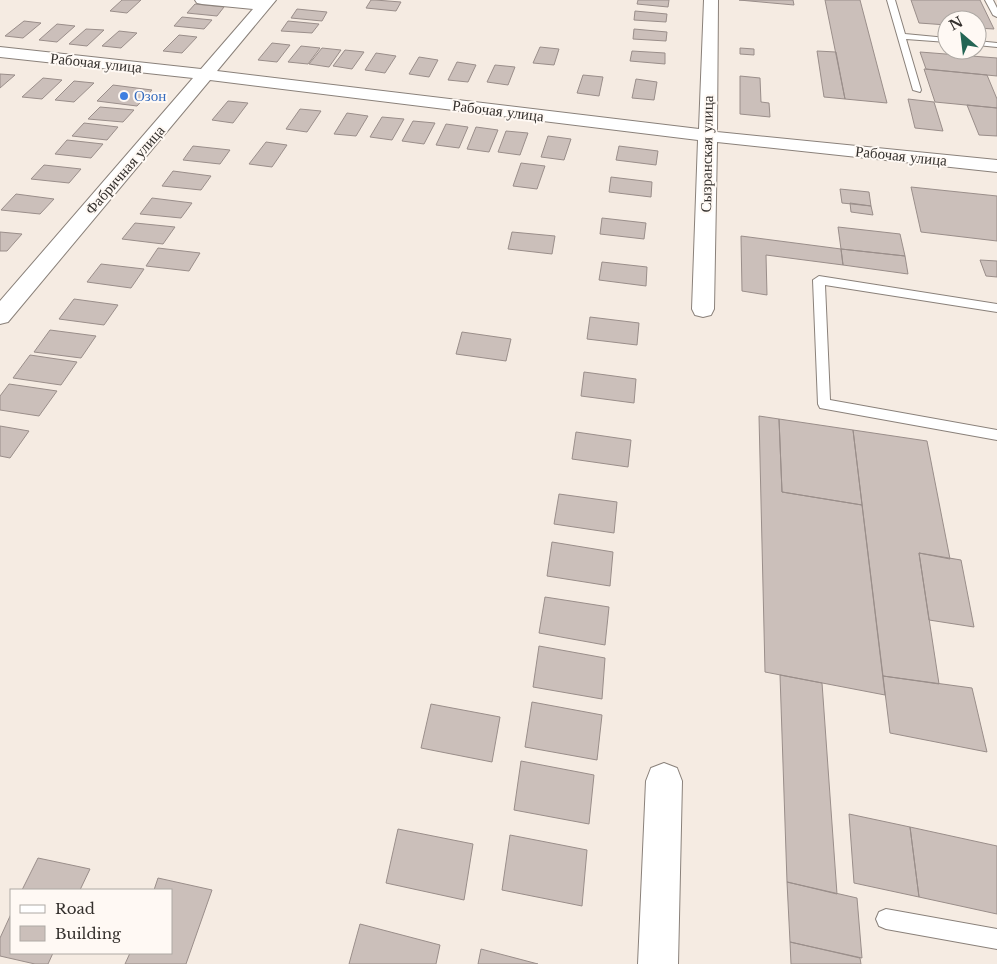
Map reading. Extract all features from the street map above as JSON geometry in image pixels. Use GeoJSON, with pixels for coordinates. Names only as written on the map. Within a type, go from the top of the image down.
{"type":"FeatureCollection","features":[{"type":"Feature","properties":{"kind":"street"},"geometry":{"type":"LineString","coordinates":[[202,0],[267,3]]}},
{"type":"Feature","properties":{"kind":"street","name":"Сызранская улица"},"geometry":{"type":"LineString","coordinates":[[703,309],[711,0]]}},
{"type":"Feature","properties":{"kind":"street","name":"Фабричная улица"},"geometry":{"type":"LineString","coordinates":[[0,316],[267,3]]}},
{"type":"Feature","properties":{"kind":"street","name":"Рабочая улица"},"geometry":{"type":"LineString","coordinates":[[0,52],[207,75],[707,136],[997,166]]}},
{"type":"Feature","properties":{"kind":"street"},"geometry":{"type":"LineString","coordinates":[[658,964],[664,781]]}},
{"type":"Feature","properties":{"kind":"lane"},"geometry":{"type":"LineString","coordinates":[[891,0],[916,90]]}},
{"type":"Feature","properties":{"kind":"lane"},"geometry":{"type":"LineString","coordinates":[[989,0],[997,15]]}},
{"type":"Feature","properties":{"kind":"lane"},"geometry":{"type":"LineString","coordinates":[[901,36],[937,39]]}},
{"type":"Feature","properties":{"kind":"lane"},"geometry":{"type":"LineString","coordinates":[[997,308],[819,280],[824,404],[997,434]]}},
{"type":"Feature","properties":{"kind":"lane"},"geometry":{"type":"LineString","coordinates":[[886,919],[997,939]]}},
{"type":"Feature","properties":{"kind":"building"},"geometry":{"type":"Polygon","coordinates":[[[122,0],[141,0],[127,13],[110,11],[122,0]]]}},
{"type":"Feature","properties":{"kind":"building"},"geometry":{"type":"Polygon","coordinates":[[[371,0],[401,2],[396,11],[366,8],[371,0]]]}},
{"type":"Feature","properties":{"kind":"building"},"geometry":{"type":"Polygon","coordinates":[[[638,0],[669,0],[668,7],[637,4],[638,0]]]}},
{"type":"Feature","properties":{"kind":"building"},"geometry":{"type":"Polygon","coordinates":[[[739,0],[793,0],[794,5],[739,0]]]}},
{"type":"Feature","properties":{"kind":"building"},"geometry":{"type":"Polygon","coordinates":[[[825,0],[860,0],[887,103],[845,99],[825,0]]]}},
{"type":"Feature","properties":{"kind":"building"},"geometry":{"type":"Polygon","coordinates":[[[911,0],[980,0],[985,10],[937,10],[937,24],[919,23],[911,0]]]}},
{"type":"Feature","properties":{"kind":"building"},"geometry":{"type":"Polygon","coordinates":[[[195,4],[224,7],[217,16],[187,13],[195,4]]]}},
{"type":"Feature","properties":{"kind":"building"},"geometry":{"type":"Polygon","coordinates":[[[297,9],[327,12],[322,21],[291,18],[297,9]]]}},
{"type":"Feature","properties":{"kind":"building"},"geometry":{"type":"Polygon","coordinates":[[[635,11],[667,14],[666,22],[634,20],[635,11]]]}},
{"type":"Feature","properties":{"kind":"building"},"geometry":{"type":"Polygon","coordinates":[[[987,14],[994,29],[987,29],[987,14]]]}},
{"type":"Feature","properties":{"kind":"building"},"geometry":{"type":"Polygon","coordinates":[[[182,17],[212,20],[204,29],[174,26],[182,17]]]}},
{"type":"Feature","properties":{"kind":"building"},"geometry":{"type":"Polygon","coordinates":[[[24,21],[41,23],[23,38],[5,36],[24,21]]]}},
{"type":"Feature","properties":{"kind":"building"},"geometry":{"type":"Polygon","coordinates":[[[288,21],[319,24],[312,33],[281,31],[288,21]]]}},
{"type":"Feature","properties":{"kind":"building"},"geometry":{"type":"Polygon","coordinates":[[[57,24],[75,26],[57,42],[39,40],[57,24]]]}},
{"type":"Feature","properties":{"kind":"building"},"geometry":{"type":"Polygon","coordinates":[[[86,29],[104,30],[87,46],[69,44],[86,29]]]}},
{"type":"Feature","properties":{"kind":"building"},"geometry":{"type":"Polygon","coordinates":[[[634,29],[667,32],[666,41],[633,39],[634,29]]]}},
{"type":"Feature","properties":{"kind":"building"},"geometry":{"type":"Polygon","coordinates":[[[119,31],[137,33],[121,48],[102,46],[119,31]]]}},
{"type":"Feature","properties":{"kind":"building"},"geometry":{"type":"Polygon","coordinates":[[[179,35],[197,37],[182,53],[163,51],[179,35]]]}},
{"type":"Feature","properties":{"kind":"building"},"geometry":{"type":"Polygon","coordinates":[[[272,43],[290,45],[277,62],[258,60],[272,43]]]}},
{"type":"Feature","properties":{"kind":"building"},"geometry":{"type":"Polygon","coordinates":[[[301,46],[320,48],[308,64],[288,62],[301,46]]]}},
{"type":"Feature","properties":{"kind":"building"},"geometry":{"type":"Polygon","coordinates":[[[540,47],[559,49],[554,65],[533,63],[540,47]]]}},
{"type":"Feature","properties":{"kind":"building"},"geometry":{"type":"Polygon","coordinates":[[[322,48],[341,50],[329,67],[309,64],[322,48]]]}},
{"type":"Feature","properties":{"kind":"building"},"geometry":{"type":"Polygon","coordinates":[[[740,48],[754,49],[754,55],[740,54],[740,48]]]}},
{"type":"Feature","properties":{"kind":"building"},"geometry":{"type":"Polygon","coordinates":[[[345,50],[364,52],[352,69],[333,66],[345,50]]]}},
{"type":"Feature","properties":{"kind":"building"},"geometry":{"type":"Polygon","coordinates":[[[632,51],[665,53],[665,64],[630,61],[632,51]]]}},
{"type":"Feature","properties":{"kind":"building"},"geometry":{"type":"Polygon","coordinates":[[[817,51],[836,52],[845,99],[824,97],[817,51]]]}},
{"type":"Feature","properties":{"kind":"building"},"geometry":{"type":"Polygon","coordinates":[[[920,52],[937,53],[937,60],[987,60],[987,57],[997,58],[997,76],[926,69],[920,52]]]}},
{"type":"Feature","properties":{"kind":"building"},"geometry":{"type":"Polygon","coordinates":[[[376,53],[396,56],[385,73],[365,70],[376,53]]]}},
{"type":"Feature","properties":{"kind":"building"},"geometry":{"type":"Polygon","coordinates":[[[419,57],[438,60],[429,77],[409,74],[419,57]]]}},
{"type":"Feature","properties":{"kind":"building"},"geometry":{"type":"Polygon","coordinates":[[[457,62],[476,65],[468,82],[448,80],[457,62]]]}},
{"type":"Feature","properties":{"kind":"building"},"geometry":{"type":"Polygon","coordinates":[[[495,65],[515,67],[508,85],[487,82],[495,65]]]}},
{"type":"Feature","properties":{"kind":"building"},"geometry":{"type":"Polygon","coordinates":[[[924,69],[987,75],[997,99],[997,108],[935,102],[924,69]]]}},
{"type":"Feature","properties":{"kind":"building"},"geometry":{"type":"Polygon","coordinates":[[[0,74],[15,75],[0,88],[0,74]]]}},
{"type":"Feature","properties":{"kind":"building"},"geometry":{"type":"Polygon","coordinates":[[[583,75],[603,77],[599,96],[577,93],[583,75]]]}},
{"type":"Feature","properties":{"kind":"building"},"geometry":{"type":"Polygon","coordinates":[[[740,76],[760,78],[761,102],[769,103],[770,117],[740,114],[740,76]]]}},
{"type":"Feature","properties":{"kind":"building"},"geometry":{"type":"Polygon","coordinates":[[[43,78],[62,80],[42,99],[22,97],[43,78]]]}},
{"type":"Feature","properties":{"kind":"building"},"geometry":{"type":"Polygon","coordinates":[[[636,79],[657,82],[654,100],[632,98],[636,79]]]}},
{"type":"Feature","properties":{"kind":"building"},"geometry":{"type":"Polygon","coordinates":[[[74,81],[94,83],[74,102],[55,100],[74,81]]]}},
{"type":"Feature","properties":{"kind":"building"},"geometry":{"type":"Polygon","coordinates":[[[113,85],[152,90],[137,106],[97,101],[113,85]]]}},
{"type":"Feature","properties":{"kind":"building"},"geometry":{"type":"Polygon","coordinates":[[[908,99],[934,102],[943,131],[915,128],[908,99]]]}},
{"type":"Feature","properties":{"kind":"building"},"geometry":{"type":"Polygon","coordinates":[[[228,101],[248,103],[233,123],[212,120],[228,101]]]}},
{"type":"Feature","properties":{"kind":"building"},"geometry":{"type":"Polygon","coordinates":[[[967,105],[997,108],[997,136],[979,135],[967,105]]]}},
{"type":"Feature","properties":{"kind":"building"},"geometry":{"type":"Polygon","coordinates":[[[100,107],[134,110],[123,122],[88,119],[100,107]]]}},
{"type":"Feature","properties":{"kind":"building"},"geometry":{"type":"Polygon","coordinates":[[[300,109],[321,111],[307,132],[286,129],[300,109]]]}},
{"type":"Feature","properties":{"kind":"building"},"geometry":{"type":"Polygon","coordinates":[[[347,113],[368,116],[356,136],[334,134],[347,113]]]}},
{"type":"Feature","properties":{"kind":"building"},"geometry":{"type":"Polygon","coordinates":[[[382,117],[404,119],[392,140],[370,137],[382,117]]]}},
{"type":"Feature","properties":{"kind":"building"},"geometry":{"type":"Polygon","coordinates":[[[413,121],[435,123],[424,144],[402,141],[413,121]]]}},
{"type":"Feature","properties":{"kind":"building"},"geometry":{"type":"Polygon","coordinates":[[[84,123],[118,127],[107,140],[72,136],[84,123]]]}},
{"type":"Feature","properties":{"kind":"building"},"geometry":{"type":"Polygon","coordinates":[[[446,124],[468,127],[459,148],[436,145],[446,124]]]}},
{"type":"Feature","properties":{"kind":"building"},"geometry":{"type":"Polygon","coordinates":[[[476,127],[498,130],[489,152],[467,149],[476,127]]]}},
{"type":"Feature","properties":{"kind":"building"},"geometry":{"type":"Polygon","coordinates":[[[506,131],[528,133],[520,155],[498,152],[506,131]]]}},
{"type":"Feature","properties":{"kind":"building"},"geometry":{"type":"Polygon","coordinates":[[[548,136],[571,139],[564,160],[541,157],[548,136]]]}},
{"type":"Feature","properties":{"kind":"building"},"geometry":{"type":"Polygon","coordinates":[[[67,140],[103,144],[91,158],[55,154],[67,140]]]}},
{"type":"Feature","properties":{"kind":"building"},"geometry":{"type":"Polygon","coordinates":[[[266,142],[287,145],[272,167],[249,164],[266,142]]]}},
{"type":"Feature","properties":{"kind":"building"},"geometry":{"type":"Polygon","coordinates":[[[193,146],[230,150],[220,164],[183,160],[193,146]]]}},
{"type":"Feature","properties":{"kind":"building"},"geometry":{"type":"Polygon","coordinates":[[[619,146],[658,151],[656,165],[616,160],[619,146]]]}},
{"type":"Feature","properties":{"kind":"building"},"geometry":{"type":"Polygon","coordinates":[[[521,163],[545,166],[537,189],[513,186],[521,163]]]}},
{"type":"Feature","properties":{"kind":"building"},"geometry":{"type":"Polygon","coordinates":[[[44,165],[81,169],[69,183],[31,179],[44,165]]]}},
{"type":"Feature","properties":{"kind":"building"},"geometry":{"type":"Polygon","coordinates":[[[173,171],[211,176],[201,190],[162,186],[173,171]]]}},
{"type":"Feature","properties":{"kind":"building"},"geometry":{"type":"Polygon","coordinates":[[[611,177],[652,182],[651,197],[609,192],[611,177]]]}},
{"type":"Feature","properties":{"kind":"building"},"geometry":{"type":"Polygon","coordinates":[[[911,187],[997,196],[997,241],[921,232],[911,187]]]}},
{"type":"Feature","properties":{"kind":"building"},"geometry":{"type":"Polygon","coordinates":[[[840,189],[869,192],[871,206],[842,203],[840,189]]]}},
{"type":"Feature","properties":{"kind":"building"},"geometry":{"type":"Polygon","coordinates":[[[16,194],[54,199],[40,214],[1,210],[16,194]]]}},
{"type":"Feature","properties":{"kind":"building"},"geometry":{"type":"Polygon","coordinates":[[[152,198],[192,203],[181,218],[140,214],[152,198]]]}},
{"type":"Feature","properties":{"kind":"building"},"geometry":{"type":"Polygon","coordinates":[[[850,203],[871,206],[873,215],[851,212],[850,203]]]}},
{"type":"Feature","properties":{"kind":"building"},"geometry":{"type":"Polygon","coordinates":[[[602,218],[646,223],[644,239],[600,234],[602,218]]]}},
{"type":"Feature","properties":{"kind":"building"},"geometry":{"type":"Polygon","coordinates":[[[135,223],[175,227],[163,244],[122,239],[135,223]]]}},
{"type":"Feature","properties":{"kind":"building"},"geometry":{"type":"Polygon","coordinates":[[[838,227],[900,234],[905,256],[841,249],[838,227]]]}},
{"type":"Feature","properties":{"kind":"building"},"geometry":{"type":"Polygon","coordinates":[[[0,232],[22,234],[7,251],[0,251],[0,232]]]}},
{"type":"Feature","properties":{"kind":"building"},"geometry":{"type":"Polygon","coordinates":[[[512,232],[555,236],[552,254],[508,249],[512,232]]]}},
{"type":"Feature","properties":{"kind":"building"},"geometry":{"type":"Polygon","coordinates":[[[741,236],[841,249],[843,265],[766,255],[767,295],[742,291],[741,236]]]}},
{"type":"Feature","properties":{"kind":"building"},"geometry":{"type":"Polygon","coordinates":[[[158,248],[200,253],[189,271],[146,266],[158,248]]]}},
{"type":"Feature","properties":{"kind":"building"},"geometry":{"type":"Polygon","coordinates":[[[841,249],[905,256],[908,274],[843,265],[841,249]]]}},
{"type":"Feature","properties":{"kind":"building"},"geometry":{"type":"Polygon","coordinates":[[[980,260],[997,261],[997,277],[986,276],[980,260]]]}},
{"type":"Feature","properties":{"kind":"building"},"geometry":{"type":"Polygon","coordinates":[[[602,262],[647,267],[646,286],[599,280],[602,262]]]}},
{"type":"Feature","properties":{"kind":"building"},"geometry":{"type":"Polygon","coordinates":[[[101,264],[144,269],[131,288],[87,282],[101,264]]]}},
{"type":"Feature","properties":{"kind":"building"},"geometry":{"type":"Polygon","coordinates":[[[74,299],[118,305],[104,325],[59,319],[74,299]]]}},
{"type":"Feature","properties":{"kind":"building"},"geometry":{"type":"Polygon","coordinates":[[[590,317],[639,323],[637,345],[587,339],[590,317]]]}},
{"type":"Feature","properties":{"kind":"building"},"geometry":{"type":"Polygon","coordinates":[[[50,330],[96,336],[81,358],[34,352],[50,330]]]}},
{"type":"Feature","properties":{"kind":"building"},"geometry":{"type":"Polygon","coordinates":[[[462,332],[511,339],[506,361],[456,354],[462,332]]]}},
{"type":"Feature","properties":{"kind":"building"},"geometry":{"type":"Polygon","coordinates":[[[30,355],[77,362],[61,385],[13,378],[30,355]]]}},
{"type":"Feature","properties":{"kind":"building"},"geometry":{"type":"Polygon","coordinates":[[[584,372],[636,379],[634,403],[581,396],[584,372]]]}},
{"type":"Feature","properties":{"kind":"building"},"geometry":{"type":"Polygon","coordinates":[[[9,384],[57,391],[39,416],[0,410],[0,396],[9,384]]]}},
{"type":"Feature","properties":{"kind":"building"},"geometry":{"type":"Polygon","coordinates":[[[759,416],[779,419],[782,492],[862,505],[885,695],[765,672],[759,416]]]}},
{"type":"Feature","properties":{"kind":"building"},"geometry":{"type":"Polygon","coordinates":[[[779,419],[853,430],[862,505],[782,492],[779,419]]]}},
{"type":"Feature","properties":{"kind":"building"},"geometry":{"type":"Polygon","coordinates":[[[0,426],[29,431],[10,458],[0,456],[0,426]]]}},
{"type":"Feature","properties":{"kind":"building"},"geometry":{"type":"Polygon","coordinates":[[[853,430],[927,441],[950,559],[919,553],[939,684],[883,676],[853,430]]]}},
{"type":"Feature","properties":{"kind":"building"},"geometry":{"type":"Polygon","coordinates":[[[576,432],[631,440],[628,467],[572,459],[576,432]]]}},
{"type":"Feature","properties":{"kind":"building"},"geometry":{"type":"Polygon","coordinates":[[[559,494],[617,502],[614,533],[554,524],[559,494]]]}},
{"type":"Feature","properties":{"kind":"building"},"geometry":{"type":"Polygon","coordinates":[[[552,542],[613,552],[610,586],[547,576],[552,542]]]}},
{"type":"Feature","properties":{"kind":"building"},"geometry":{"type":"Polygon","coordinates":[[[919,553],[961,560],[974,627],[929,620],[919,553]]]}},
{"type":"Feature","properties":{"kind":"building"},"geometry":{"type":"Polygon","coordinates":[[[545,597],[609,607],[605,645],[539,633],[545,597]]]}},
{"type":"Feature","properties":{"kind":"building"},"geometry":{"type":"Polygon","coordinates":[[[539,646],[605,658],[602,699],[533,687],[539,646]]]}},
{"type":"Feature","properties":{"kind":"building"},"geometry":{"type":"Polygon","coordinates":[[[780,675],[822,683],[837,894],[787,882],[780,675]]]}},
{"type":"Feature","properties":{"kind":"building"},"geometry":{"type":"Polygon","coordinates":[[[883,676],[972,688],[987,752],[890,733],[883,676]]]}},
{"type":"Feature","properties":{"kind":"building"},"geometry":{"type":"Polygon","coordinates":[[[532,702],[602,715],[597,760],[525,747],[532,702]]]}},
{"type":"Feature","properties":{"kind":"building"},"geometry":{"type":"Polygon","coordinates":[[[431,704],[500,717],[492,762],[421,748],[431,704]]]}},
{"type":"Feature","properties":{"kind":"building"},"geometry":{"type":"Polygon","coordinates":[[[521,761],[594,775],[589,824],[514,810],[521,761]]]}},
{"type":"Feature","properties":{"kind":"building"},"geometry":{"type":"Polygon","coordinates":[[[849,814],[910,827],[919,897],[854,883],[849,814]]]}},
{"type":"Feature","properties":{"kind":"building"},"geometry":{"type":"Polygon","coordinates":[[[910,827],[997,846],[997,914],[919,897],[910,827]]]}},
{"type":"Feature","properties":{"kind":"building"},"geometry":{"type":"Polygon","coordinates":[[[398,829],[473,844],[464,900],[386,883],[398,829]]]}},
{"type":"Feature","properties":{"kind":"building"},"geometry":{"type":"Polygon","coordinates":[[[510,835],[587,850],[582,906],[502,890],[510,835]]]}},
{"type":"Feature","properties":{"kind":"building"},"geometry":{"type":"Polygon","coordinates":[[[38,858],[90,869],[80,889],[22,889],[38,858]]]}},
{"type":"Feature","properties":{"kind":"building"},"geometry":{"type":"Polygon","coordinates":[[[158,878],[212,890],[186,964],[125,964],[130,954],[172,954],[172,889],[154,889],[158,878]]]}},
{"type":"Feature","properties":{"kind":"building"},"geometry":{"type":"Polygon","coordinates":[[[787,882],[857,898],[862,958],[790,942],[787,882]]]}},
{"type":"Feature","properties":{"kind":"building"},"geometry":{"type":"Polygon","coordinates":[[[10,916],[10,954],[53,954],[48,964],[35,964],[0,956],[0,938],[10,916]]]}},
{"type":"Feature","properties":{"kind":"building"},"geometry":{"type":"Polygon","coordinates":[[[360,924],[440,945],[436,964],[349,964],[360,924]]]}},
{"type":"Feature","properties":{"kind":"building"},"geometry":{"type":"Polygon","coordinates":[[[790,942],[860,958],[861,964],[791,964],[790,942]]]}},
{"type":"Feature","properties":{"kind":"building"},"geometry":{"type":"Polygon","coordinates":[[[481,949],[538,964],[478,964],[481,949]]]}},
{"type":"Feature","properties":{"kind":"place","name":"Озон"},"geometry":{"type":"Point","coordinates":[124,96]}}]}
